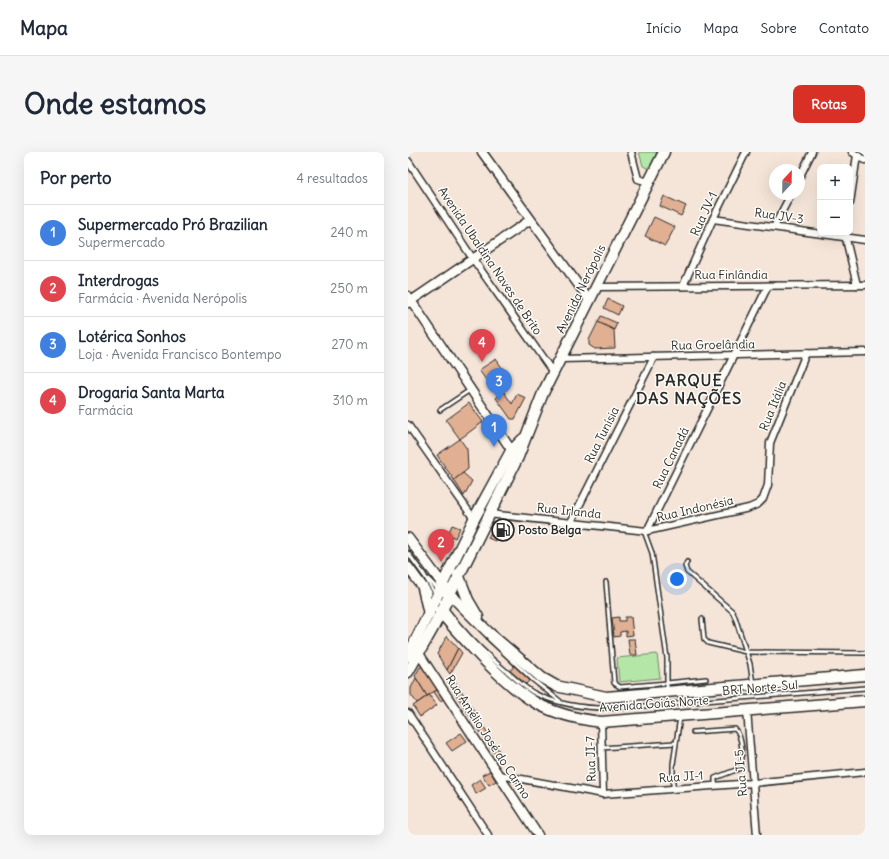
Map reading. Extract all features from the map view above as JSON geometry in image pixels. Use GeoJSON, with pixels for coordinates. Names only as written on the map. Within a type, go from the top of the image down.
{"type":"FeatureCollection","features":[{"type":"Feature","properties":{"kind":"main road","name":"Avenida Nerópolis"},"geometry":{"type":"LineString","coordinates":[[442,597],[474,520],[524,439],[543,393],[554,374],[664,152]]}},
{"type":"Feature","properties":{"kind":"main road","name":"Avenida Nerópolis"},"geometry":{"type":"LineString","coordinates":[[442,597],[458,574],[488,514],[515,454]]}},
{"type":"Feature","properties":{"kind":"main road"},"geometry":{"type":"LineString","coordinates":[[408,538],[442,597],[432,628],[408,672]]}},
{"type":"Feature","properties":{"kind":"main road"},"geometry":{"type":"LineString","coordinates":[[408,567],[423,588],[429,614]]}},
{"type":"Feature","properties":{"kind":"main road"},"geometry":{"type":"LineString","coordinates":[[458,574],[468,600],[488,632]]}},
{"type":"Feature","properties":{"kind":"main road"},"geometry":{"type":"LineString","coordinates":[[423,588],[442,597],[488,632]]}},
{"type":"Feature","properties":{"kind":"main road"},"geometry":{"type":"LineString","coordinates":[[408,656],[429,614],[442,597]]}},
{"type":"Feature","properties":{"kind":"main road","name":"Avenida Goiás Norte"},"geometry":{"type":"LineString","coordinates":[[442,597],[453,628],[506,682],[522,695],[541,706],[573,719],[601,722],[865,701]]}},
{"type":"Feature","properties":{"kind":"main road"},"geometry":{"type":"LineString","coordinates":[[432,628],[453,628]]}},
{"type":"Feature","properties":{"kind":"main road","name":"Avenida Goiás Norte"},"geometry":{"type":"LineString","coordinates":[[488,632],[542,678],[556,686],[606,696],[667,687],[753,685],[865,675]]}},
{"type":"Feature","properties":{"kind":"street"},"geometry":{"type":"LineString","coordinates":[[482,152],[590,301]]}},
{"type":"Feature","properties":{"kind":"street"},"geometry":{"type":"LineString","coordinates":[[631,152],[638,179],[649,182]]}},
{"type":"Feature","properties":{"kind":"street","name":"Rua JV-1"},"geometry":{"type":"LineString","coordinates":[[683,286],[713,219],[746,152]]}},
{"type":"Feature","properties":{"kind":"street"},"geometry":{"type":"LineString","coordinates":[[805,166],[812,152]]}},
{"type":"Feature","properties":{"kind":"street"},"geometry":{"type":"LineString","coordinates":[[850,200],[855,154],[865,160]]}},
{"type":"Feature","properties":{"kind":"street","name":"Avenida Ubaldina Naves de Brito"},"geometry":{"type":"LineString","coordinates":[[408,161],[473,259],[554,374]]}},
{"type":"Feature","properties":{"kind":"street"},"geometry":{"type":"LineString","coordinates":[[774,227],[788,200]]}},
{"type":"Feature","properties":{"kind":"street","name":"Rua JV-3"},"geometry":{"type":"LineString","coordinates":[[713,219],[817,232]]}},
{"type":"Feature","properties":{"kind":"street"},"geometry":{"type":"LineString","coordinates":[[515,454],[409,300],[530,220]]}},
{"type":"Feature","properties":{"kind":"street"},"geometry":{"type":"LineString","coordinates":[[845,236],[857,285]]}},
{"type":"Feature","properties":{"kind":"street","name":"Rua JV-3"},"geometry":{"type":"LineString","coordinates":[[849,236],[865,240]]}},
{"type":"Feature","properties":{"kind":"street","name":"Rua Finlândia"},"geometry":{"type":"LineString","coordinates":[[596,287],[865,285]]}},
{"type":"Feature","properties":{"kind":"street","name":"Rua Canadá"},"geometry":{"type":"LineString","coordinates":[[646,531],[768,286]]}},
{"type":"Feature","properties":{"kind":"street","name":"Rua Groelândia"},"geometry":{"type":"LineString","coordinates":[[561,359],[865,352]]}},
{"type":"Feature","properties":{"kind":"street","name":"Rua Itália"},"geometry":{"type":"LineString","coordinates":[[749,508],[758,504],[763,499],[768,485],[770,443],[806,353]]}},
{"type":"Feature","properties":{"kind":"street","name":"Rua Tunísia"},"geometry":{"type":"LineString","coordinates":[[571,522],[654,357]]}},
{"type":"Feature","properties":{"kind":"street"},"geometry":{"type":"LineString","coordinates":[[408,425],[474,520]]}},
{"type":"Feature","properties":{"kind":"street","name":"Rua Indonésia"},"geometry":{"type":"LineString","coordinates":[[646,531],[749,508]]}},
{"type":"Feature","properties":{"kind":"street","name":"Rua Irlanda"},"geometry":{"type":"LineString","coordinates":[[488,514],[646,531]]}},
{"type":"Feature","properties":{"kind":"street","name":"Rua Amélio José do Carmo"},"geometry":{"type":"LineString","coordinates":[[418,652],[538,835]]}},
{"type":"Feature","properties":{"kind":"street","name":"Rua JI-5"},"geometry":{"type":"LineString","coordinates":[[747,710],[758,835]]}},
{"type":"Feature","properties":{"kind":"street"},"geometry":{"type":"LineString","coordinates":[[408,713],[488,835]]}},
{"type":"Feature","properties":{"kind":"street","name":"Rua JI-7"},"geometry":{"type":"LineString","coordinates":[[601,722],[604,794]]}},
{"type":"Feature","properties":{"kind":"street","name":"Rua JI-1"},"geometry":{"type":"LineString","coordinates":[[500,775],[604,794],[753,783],[865,772]]}},
{"type":"Feature","properties":{"kind":"lane"},"geometry":{"type":"LineString","coordinates":[[440,410],[471,390]]}},
{"type":"Feature","properties":{"kind":"lane"},"geometry":{"type":"LineString","coordinates":[[646,531],[652,553],[667,658],[667,687]]}},
{"type":"Feature","properties":{"kind":"lane"},"geometry":{"type":"LineString","coordinates":[[408,553],[442,597],[522,671],[562,702]]}},
{"type":"Feature","properties":{"kind":"lane"},"geometry":{"type":"LineString","coordinates":[[688,562],[686,566],[688,572],[732,611],[746,652],[753,685]]}},
{"type":"Feature","properties":{"kind":"lane"},"geometry":{"type":"LineString","coordinates":[[606,582],[614,683],[620,687],[667,687],[706,679]]}},
{"type":"Feature","properties":{"kind":"lane","name":"BRT Norte-Sul"},"geometry":{"type":"LineString","coordinates":[[442,597],[464,631],[491,658],[527,689],[537,694],[582,707],[619,708],[865,688]]}},
{"type":"Feature","properties":{"kind":"lane"},"geometry":{"type":"LineString","coordinates":[[702,619],[704,640],[708,643],[746,652],[865,653]]}},
{"type":"Feature","properties":{"kind":"lane"},"geometry":{"type":"LineString","coordinates":[[673,789],[672,764],[675,743],[679,730],[680,716]]}},
{"type":"Feature","properties":{"kind":"lane"},"geometry":{"type":"LineString","coordinates":[[693,732],[735,729],[739,733],[742,760],[741,768],[715,778],[715,786]]}},
{"type":"Feature","properties":{"kind":"lane"},"geometry":{"type":"LineString","coordinates":[[601,748],[675,743]]}},
{"type":"Feature","properties":{"kind":"green space"},"geometry":{"type":"Polygon","coordinates":[[[639,152],[657,152],[651,165],[647,168],[643,166],[639,152]]]}},
{"type":"Feature","properties":{"kind":"green space"},"geometry":{"type":"Polygon","coordinates":[[[657,654],[660,678],[619,682],[617,658],[657,654]]]}},
{"type":"Feature","properties":{"kind":"building"},"geometry":{"type":"Polygon","coordinates":[[[664,196],[686,206],[681,216],[660,206],[664,196]]]}},
{"type":"Feature","properties":{"kind":"building"},"geometry":{"type":"Polygon","coordinates":[[[654,217],[675,227],[665,246],[645,236],[654,217]]]}},
{"type":"Feature","properties":{"kind":"building"},"geometry":{"type":"Polygon","coordinates":[[[608,299],[622,306],[618,315],[604,308],[608,299]]]}},
{"type":"Feature","properties":{"kind":"building"},"geometry":{"type":"Polygon","coordinates":[[[601,316],[617,323],[614,330],[598,322],[601,316]]]}},
{"type":"Feature","properties":{"kind":"building"},"geometry":{"type":"Polygon","coordinates":[[[598,322],[614,330],[615,348],[595,349],[589,345],[589,340],[598,322]]]}},
{"type":"Feature","properties":{"kind":"building"},"geometry":{"type":"Polygon","coordinates":[[[496,359],[503,369],[486,380],[479,370],[496,359]]]}},
{"type":"Feature","properties":{"kind":"building"},"geometry":{"type":"Polygon","coordinates":[[[504,392],[512,404],[517,394],[526,398],[515,419],[511,419],[496,398],[504,392]]]}},
{"type":"Feature","properties":{"kind":"building"},"geometry":{"type":"Polygon","coordinates":[[[469,403],[483,422],[460,439],[446,420],[469,403]]]}},
{"type":"Feature","properties":{"kind":"building"},"geometry":{"type":"Polygon","coordinates":[[[460,439],[467,449],[468,469],[454,480],[437,455],[460,439]]]}},
{"type":"Feature","properties":{"kind":"building"},"geometry":{"type":"Polygon","coordinates":[[[463,473],[472,481],[464,496],[454,480],[463,473]]]}},
{"type":"Feature","properties":{"kind":"building"},"geometry":{"type":"Polygon","coordinates":[[[452,525],[460,528],[455,538],[448,534],[452,525]]]}},
{"type":"Feature","properties":{"kind":"building"},"geometry":{"type":"Polygon","coordinates":[[[494,525],[501,529],[495,541],[488,538],[494,525]]]}},
{"type":"Feature","properties":{"kind":"building"},"geometry":{"type":"Polygon","coordinates":[[[619,617],[619,621],[625,621],[625,617],[631,617],[633,635],[626,636],[626,631],[620,632],[620,636],[614,637],[612,618],[619,617]]]}},
{"type":"Feature","properties":{"kind":"building"},"geometry":{"type":"Polygon","coordinates":[[[447,636],[458,648],[447,670],[437,654],[447,636]]]}},
{"type":"Feature","properties":{"kind":"building"},"geometry":{"type":"Polygon","coordinates":[[[628,639],[635,639],[637,655],[630,655],[628,639]]]}},
{"type":"Feature","properties":{"kind":"building"},"geometry":{"type":"Polygon","coordinates":[[[458,648],[462,653],[450,674],[447,670],[458,648]]]}},
{"type":"Feature","properties":{"kind":"building"},"geometry":{"type":"Polygon","coordinates":[[[515,665],[531,679],[526,684],[510,671],[515,665]]]}},
{"type":"Feature","properties":{"kind":"building"},"geometry":{"type":"Polygon","coordinates":[[[424,666],[438,689],[427,696],[415,676],[420,667],[424,666]]]}},
{"type":"Feature","properties":{"kind":"building"},"geometry":{"type":"Polygon","coordinates":[[[452,676],[499,751],[497,754],[493,752],[448,682],[452,676]]]}},
{"type":"Feature","properties":{"kind":"building"},"geometry":{"type":"Polygon","coordinates":[[[416,678],[427,696],[417,703],[411,695],[411,688],[416,678]]]}},
{"type":"Feature","properties":{"kind":"building"},"geometry":{"type":"Polygon","coordinates":[[[438,689],[444,699],[440,701],[434,692],[438,689]]]}},
{"type":"Feature","properties":{"kind":"building"},"geometry":{"type":"Polygon","coordinates":[[[429,695],[437,705],[420,717],[413,706],[429,695]]]}},
{"type":"Feature","properties":{"kind":"building"},"geometry":{"type":"Polygon","coordinates":[[[461,733],[467,741],[452,751],[446,743],[461,733]]]}},
{"type":"Feature","properties":{"kind":"building"},"geometry":{"type":"Polygon","coordinates":[[[490,771],[496,781],[489,785],[482,775],[490,771]]]}},
{"type":"Feature","properties":{"kind":"building"},"geometry":{"type":"Polygon","coordinates":[[[480,779],[486,788],[476,794],[471,785],[480,779]]]}},
{"type":"Feature","properties":{"kind":"place","name":"Drogaria Santa Marta"},"geometry":{"type":"Point","coordinates":[482,362]}},
{"type":"Feature","properties":{"kind":"place","name":"Lotérica Sonhos"},"geometry":{"type":"Point","coordinates":[499,401]}},
{"type":"Feature","properties":{"kind":"place","name":"Supermercado Pró Brazilian"},"geometry":{"type":"Point","coordinates":[494,447]}},
{"type":"Feature","properties":{"kind":"place","name":"Posto Belga"},"geometry":{"type":"Point","coordinates":[503,530]}},
{"type":"Feature","properties":{"kind":"place","name":"Interdrogas"},"geometry":{"type":"Point","coordinates":[441,562]}},
{"type":"Feature","properties":{"kind":"district","name":"PARQUE DAS NAÇÕES"},"geometry":{"type":"Point","coordinates":[689,389]}}]}
